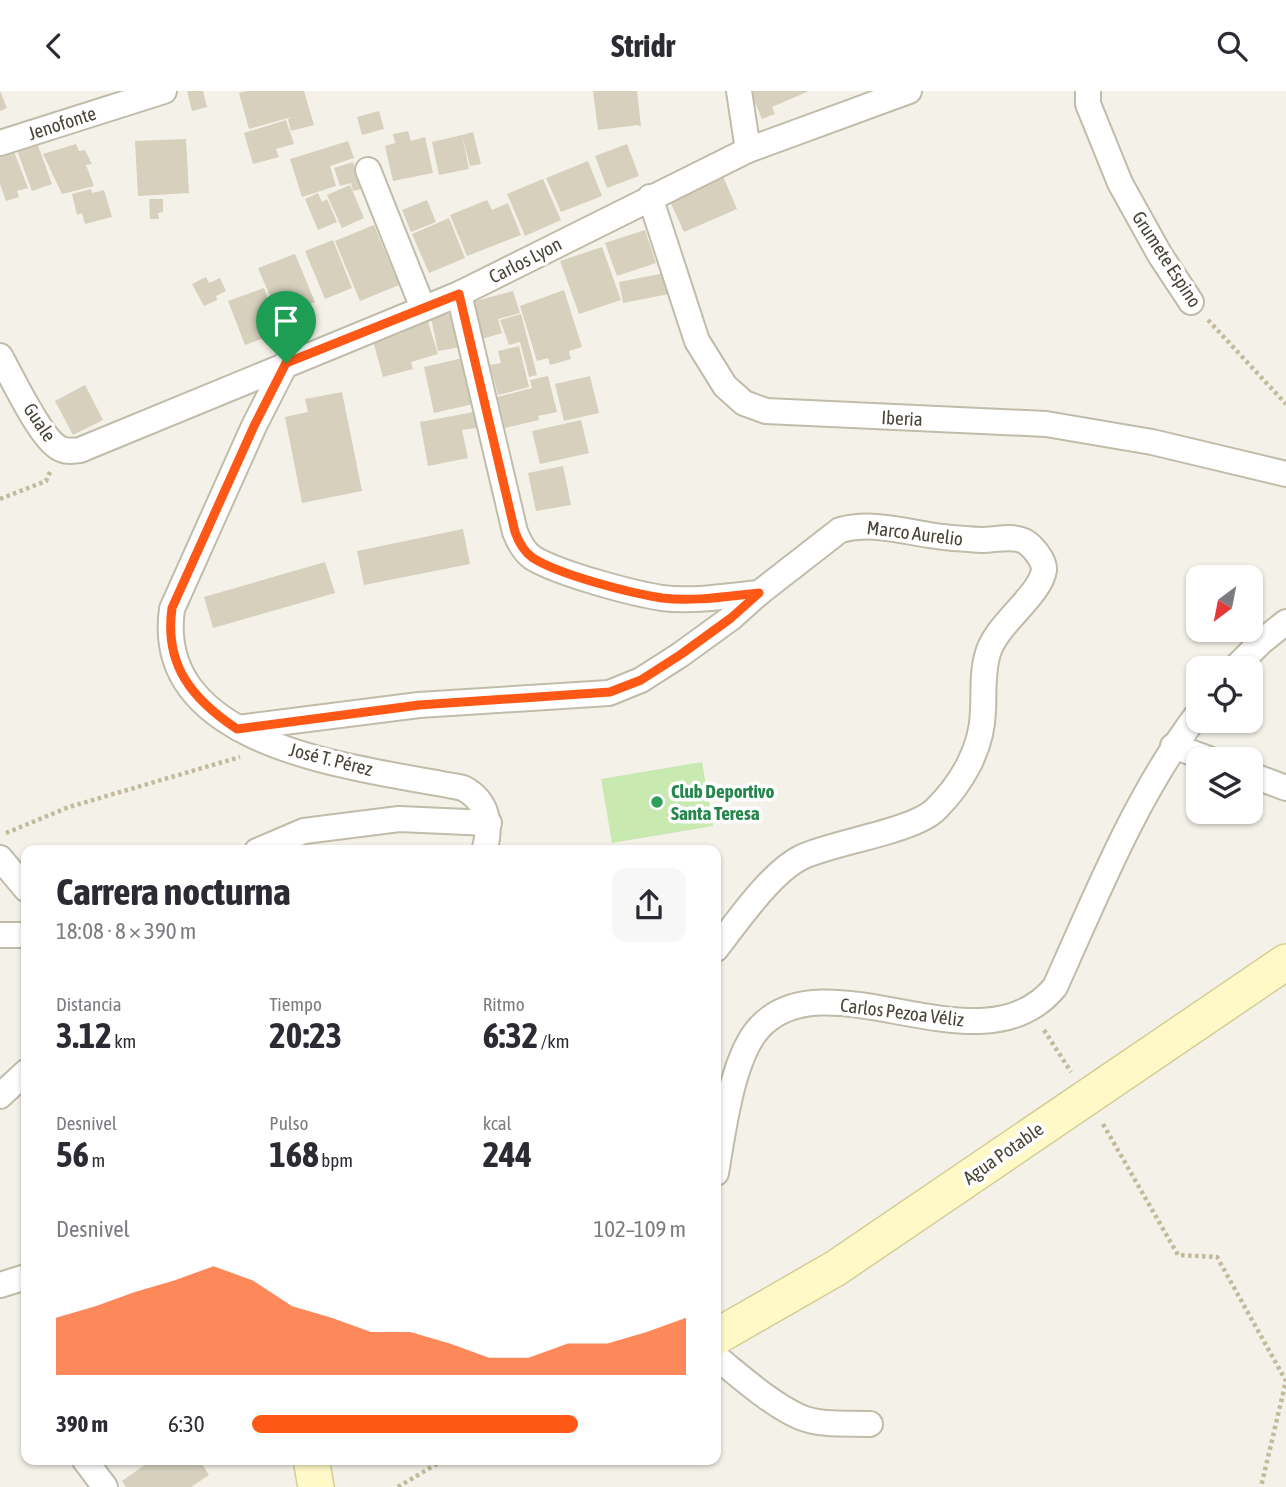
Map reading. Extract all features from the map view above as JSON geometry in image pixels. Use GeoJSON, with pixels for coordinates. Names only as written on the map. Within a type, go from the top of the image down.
{"type":"FeatureCollection","features":[{"type":"Feature","properties":{"kind":"main road","name":"Agua Potable"},"geometry":{"type":"LineString","coordinates":[[721,1333],[836,1268],[1286,962]]}},
{"type":"Feature","properties":{"kind":"main road"},"geometry":{"type":"LineString","coordinates":[[313,1465],[316,1487]]}},
{"type":"Feature","properties":{"kind":"street","name":"Jenofonte"},"geometry":{"type":"LineString","coordinates":[[0,143],[163,91]]}},
{"type":"Feature","properties":{"kind":"street"},"geometry":{"type":"LineString","coordinates":[[739,91],[748,150]]}},
{"type":"Feature","properties":{"kind":"street","name":"Carlos Lyon"},"geometry":{"type":"LineString","coordinates":[[61,449],[80,450],[459,294],[748,150],[909,91]]}},
{"type":"Feature","properties":{"kind":"street","name":"Grumete Espino"},"geometry":{"type":"LineString","coordinates":[[1088,91],[1088,104],[1120,183],[1160,255],[1191,302]]}},
{"type":"Feature","properties":{"kind":"street"},"geometry":{"type":"LineString","coordinates":[[368,170],[423,308]]}},
{"type":"Feature","properties":{"kind":"street","name":"Iberia"},"geometry":{"type":"LineString","coordinates":[[650,197],[697,341],[725,386],[744,403],[766,411],[1046,424],[1152,442],[1286,474]]}},
{"type":"Feature","properties":{"kind":"street"},"geometry":{"type":"LineString","coordinates":[[459,294],[515,532],[522,547],[533,558],[597,582],[663,598],[759,593]]}},
{"type":"Feature","properties":{"kind":"street","name":"Guale"},"geometry":{"type":"LineString","coordinates":[[0,356],[44,435],[61,449]]}},
{"type":"Feature","properties":{"kind":"street","name":"José T. Pérez"},"geometry":{"type":"LineString","coordinates":[[286,363],[254,426],[172,608],[169,630],[172,648],[186,683],[200,700],[237,729],[278,746],[327,761],[463,788],[475,794],[483,805],[489,823]]}},
{"type":"Feature","properties":{"kind":"street","name":"Marco Aurelio"},"geometry":{"type":"LineString","coordinates":[[721,943],[786,866],[830,846],[890,830],[934,812],[964,773],[976,751],[982,728],[984,673],[988,652],[996,636],[1040,580],[1044,564],[1025,541],[1014,538],[952,539],[896,529],[856,526],[840,530],[759,593]]}},
{"type":"Feature","properties":{"kind":"street"},"geometry":{"type":"LineString","coordinates":[[237,729],[419,705],[610,692],[641,680],[680,655],[731,618],[759,593]]}},
{"type":"Feature","properties":{"kind":"street"},"geometry":{"type":"LineString","coordinates":[[1247,656],[1286,622]]}},
{"type":"Feature","properties":{"kind":"street"},"geometry":{"type":"LineString","coordinates":[[1186,729],[1173,746],[1186,751]]}},
{"type":"Feature","properties":{"kind":"street","name":"Carlos Pezoa Véliz"},"geometry":{"type":"LineString","coordinates":[[721,1124],[737,1070],[748,1044],[760,1026],[784,1010],[828,1003],[968,1022],[1002,1020],[1030,1009],[1045,999],[1055,987],[1126,828],[1173,746]]}},
{"type":"Feature","properties":{"kind":"street"},"geometry":{"type":"LineString","coordinates":[[1263,779],[1286,788]]}},
{"type":"Feature","properties":{"kind":"street"},"geometry":{"type":"LineString","coordinates":[[271,845],[304,831],[399,819],[489,823],[485,845]]}},
{"type":"Feature","properties":{"kind":"street"},"geometry":{"type":"LineString","coordinates":[[0,858],[21,883]]}},
{"type":"Feature","properties":{"kind":"street"},"geometry":{"type":"LineString","coordinates":[[0,935],[21,935]]}},
{"type":"Feature","properties":{"kind":"street"},"geometry":{"type":"LineString","coordinates":[[0,1095],[21,1076]]}},
{"type":"Feature","properties":{"kind":"street"},"geometry":{"type":"LineString","coordinates":[[0,1285],[21,1279]]}},
{"type":"Feature","properties":{"kind":"street"},"geometry":{"type":"LineString","coordinates":[[721,1361],[756,1389],[800,1417],[817,1422],[870,1424]]}},
{"type":"Feature","properties":{"kind":"street"},"geometry":{"type":"LineString","coordinates":[[88,1465],[104,1487]]}},
{"type":"Feature","properties":{"kind":"path","name":"Grumete Espino"},"geometry":{"type":"LineString","coordinates":[[1191,302],[1286,404]]}},
{"type":"Feature","properties":{"kind":"path"},"geometry":{"type":"LineString","coordinates":[[0,499],[46,481],[61,449]]}},
{"type":"Feature","properties":{"kind":"path"},"geometry":{"type":"LineString","coordinates":[[0,835],[69,807],[278,746]]}},
{"type":"Feature","properties":{"kind":"path"},"geometry":{"type":"LineString","coordinates":[[1030,1009],[1087,1096],[1178,1255],[1217,1257],[1286,1381],[1261,1487]]}},
{"type":"Feature","properties":{"kind":"path"},"geometry":{"type":"LineString","coordinates":[[398,1487],[434,1465]]}},
{"type":"Feature","properties":{"kind":"green space","name":"Club Deportivo Santa Teresa"},"geometry":{"type":"Polygon","coordinates":[[[702,762],[713,826],[612,843],[601,779],[702,762]]]}},
{"type":"Feature","properties":{"kind":"building"},"geometry":{"type":"Polygon","coordinates":[[[0,91],[7,108],[0,111],[0,91]]]}},
{"type":"Feature","properties":{"kind":"building"},"geometry":{"type":"Polygon","coordinates":[[[187,91],[203,91],[207,107],[192,111],[187,91]]]}},
{"type":"Feature","properties":{"kind":"building"},"geometry":{"type":"Polygon","coordinates":[[[304,91],[314,125],[291,131],[288,119],[292,117],[249,129],[239,93],[304,91]]]}},
{"type":"Feature","properties":{"kind":"building"},"geometry":{"type":"Polygon","coordinates":[[[593,91],[637,91],[641,127],[638,125],[598,130],[593,91]]]}},
{"type":"Feature","properties":{"kind":"building"},"geometry":{"type":"Polygon","coordinates":[[[750,91],[809,91],[772,107],[775,114],[762,119],[750,91]]]}},
{"type":"Feature","properties":{"kind":"building"},"geometry":{"type":"Polygon","coordinates":[[[379,111],[384,129],[362,135],[357,117],[379,111]]]}},
{"type":"Feature","properties":{"kind":"building"},"geometry":{"type":"Polygon","coordinates":[[[286,120],[294,144],[276,149],[279,157],[253,164],[244,133],[286,120]]]}},
{"type":"Feature","properties":{"kind":"building"},"geometry":{"type":"Polygon","coordinates":[[[408,131],[411,141],[425,137],[433,173],[393,181],[385,146],[395,143],[393,134],[408,131]]]}},
{"type":"Feature","properties":{"kind":"building"},"geometry":{"type":"Polygon","coordinates":[[[473,132],[481,164],[470,166],[462,135],[473,132]]]}},
{"type":"Feature","properties":{"kind":"building"},"geometry":{"type":"Polygon","coordinates":[[[462,135],[469,169],[439,175],[432,142],[462,135]]]}},
{"type":"Feature","properties":{"kind":"building"},"geometry":{"type":"Polygon","coordinates":[[[35,137],[52,184],[32,191],[15,145],[35,137]]]}},
{"type":"Feature","properties":{"kind":"building"},"geometry":{"type":"Polygon","coordinates":[[[186,139],[189,193],[138,196],[135,141],[186,139]]]}},
{"type":"Feature","properties":{"kind":"building"},"geometry":{"type":"Polygon","coordinates":[[[348,141],[354,158],[330,166],[336,186],[302,197],[290,159],[348,141]]]}},
{"type":"Feature","properties":{"kind":"building"},"geometry":{"type":"Polygon","coordinates":[[[76,144],[79,151],[85,150],[92,164],[86,165],[94,186],[62,194],[43,154],[76,144]]]}},
{"type":"Feature","properties":{"kind":"building"},"geometry":{"type":"Polygon","coordinates":[[[627,144],[639,176],[607,188],[595,156],[627,144]]]}},
{"type":"Feature","properties":{"kind":"building"},"geometry":{"type":"Polygon","coordinates":[[[13,149],[28,188],[17,191],[19,197],[6,201],[0,184],[0,154],[13,149]]]}},
{"type":"Feature","properties":{"kind":"building"},"geometry":{"type":"Polygon","coordinates":[[[588,161],[602,196],[561,212],[546,178],[588,161]]]}},
{"type":"Feature","properties":{"kind":"building"},"geometry":{"type":"Polygon","coordinates":[[[353,162],[361,189],[353,191],[351,183],[340,186],[334,168],[353,162]]]}},
{"type":"Feature","properties":{"kind":"building"},"geometry":{"type":"Polygon","coordinates":[[[722,174],[737,209],[684,232],[668,197],[722,174]]]}},
{"type":"Feature","properties":{"kind":"building"},"geometry":{"type":"Polygon","coordinates":[[[543,179],[561,220],[525,236],[507,194],[543,179]]]}},
{"type":"Feature","properties":{"kind":"building"},"geometry":{"type":"Polygon","coordinates":[[[350,185],[364,218],[342,228],[327,195],[350,185]]]}},
{"type":"Feature","properties":{"kind":"building"},"geometry":{"type":"Polygon","coordinates":[[[91,189],[92,193],[104,190],[112,217],[85,224],[82,213],[77,215],[72,194],[91,189]]]}},
{"type":"Feature","properties":{"kind":"building"},"geometry":{"type":"Polygon","coordinates":[[[318,193],[322,202],[327,199],[337,222],[318,230],[305,199],[318,193]]]}},
{"type":"Feature","properties":{"kind":"building"},"geometry":{"type":"Polygon","coordinates":[[[149,199],[163,199],[163,212],[158,213],[159,219],[150,219],[149,199]]]}},
{"type":"Feature","properties":{"kind":"building"},"geometry":{"type":"Polygon","coordinates":[[[427,200],[436,222],[411,232],[402,210],[427,200]]]}},
{"type":"Feature","properties":{"kind":"building"},"geometry":{"type":"Polygon","coordinates":[[[487,200],[492,210],[508,203],[521,235],[467,256],[450,215],[487,200]]]}},
{"type":"Feature","properties":{"kind":"building"},"geometry":{"type":"Polygon","coordinates":[[[449,218],[465,258],[429,273],[412,234],[449,218]]]}},
{"type":"Feature","properties":{"kind":"building"},"geometry":{"type":"Polygon","coordinates":[[[374,225],[399,285],[360,301],[335,241],[374,225]]]}},
{"type":"Feature","properties":{"kind":"building"},"geometry":{"type":"Polygon","coordinates":[[[645,230],[656,263],[617,276],[605,243],[645,230]]]}},
{"type":"Feature","properties":{"kind":"building"},"geometry":{"type":"Polygon","coordinates":[[[333,240],[352,288],[325,299],[305,251],[333,240]]]}},
{"type":"Feature","properties":{"kind":"building"},"geometry":{"type":"Polygon","coordinates":[[[602,247],[621,300],[579,314],[560,261],[602,247]]]}},
{"type":"Feature","properties":{"kind":"building"},"geometry":{"type":"Polygon","coordinates":[[[295,254],[315,302],[279,317],[258,268],[295,254]]]}},
{"type":"Feature","properties":{"kind":"building"},"geometry":{"type":"Polygon","coordinates":[[[665,273],[669,294],[623,303],[619,282],[665,273]]]}},
{"type":"Feature","properties":{"kind":"building"},"geometry":{"type":"Polygon","coordinates":[[[206,277],[209,283],[220,278],[226,291],[216,296],[217,300],[204,306],[192,284],[206,277]]]}},
{"type":"Feature","properties":{"kind":"building"},"geometry":{"type":"Polygon","coordinates":[[[264,288],[280,332],[245,345],[228,301],[264,288]]]}},
{"type":"Feature","properties":{"kind":"building"},"geometry":{"type":"Polygon","coordinates":[[[564,290],[582,347],[569,351],[571,359],[550,365],[548,358],[537,361],[520,306],[564,290]]]}},
{"type":"Feature","properties":{"kind":"building"},"geometry":{"type":"Polygon","coordinates":[[[513,291],[520,313],[498,319],[502,333],[482,339],[472,302],[513,291]]]}},
{"type":"Feature","properties":{"kind":"building"},"geometry":{"type":"Polygon","coordinates":[[[425,312],[438,354],[411,362],[413,369],[383,377],[373,341],[403,333],[399,320],[425,312]]]}},
{"type":"Feature","properties":{"kind":"building"},"geometry":{"type":"Polygon","coordinates":[[[453,313],[461,347],[438,351],[431,318],[453,313]]]}},
{"type":"Feature","properties":{"kind":"building"},"geometry":{"type":"Polygon","coordinates":[[[521,314],[537,375],[529,377],[520,342],[509,345],[500,320],[521,314]]]}},
{"type":"Feature","properties":{"kind":"building"},"geometry":{"type":"Polygon","coordinates":[[[519,346],[529,387],[498,395],[490,365],[501,363],[498,351],[519,346]]]}},
{"type":"Feature","properties":{"kind":"building"},"geometry":{"type":"Polygon","coordinates":[[[463,358],[473,404],[434,413],[424,367],[463,358]]]}},
{"type":"Feature","properties":{"kind":"building"},"geometry":{"type":"Polygon","coordinates":[[[548,376],[557,412],[538,416],[539,420],[505,428],[497,397],[532,388],[530,380],[548,376]]]}},
{"type":"Feature","properties":{"kind":"building"},"geometry":{"type":"Polygon","coordinates":[[[590,376],[599,413],[564,421],[555,384],[590,376]]]}},
{"type":"Feature","properties":{"kind":"building"},"geometry":{"type":"Polygon","coordinates":[[[85,385],[103,420],[73,435],[55,401],[85,385]]]}},
{"type":"Feature","properties":{"kind":"building"},"geometry":{"type":"Polygon","coordinates":[[[342,392],[362,491],[302,503],[285,417],[308,412],[305,399],[342,392]]]}},
{"type":"Feature","properties":{"kind":"building"},"geometry":{"type":"Polygon","coordinates":[[[474,412],[477,428],[462,430],[468,458],[428,466],[420,422],[474,412]]]}},
{"type":"Feature","properties":{"kind":"building"},"geometry":{"type":"Polygon","coordinates":[[[581,420],[589,453],[540,464],[532,431],[581,420]]]}},
{"type":"Feature","properties":{"kind":"building"},"geometry":{"type":"Polygon","coordinates":[[[563,466],[571,505],[536,511],[528,473],[563,466]]]}},
{"type":"Feature","properties":{"kind":"building"},"geometry":{"type":"Polygon","coordinates":[[[463,529],[470,564],[364,585],[357,551],[463,529]]]}},
{"type":"Feature","properties":{"kind":"building"},"geometry":{"type":"Polygon","coordinates":[[[325,562],[335,593],[213,628],[204,597],[325,562]]]}},
{"type":"Feature","properties":{"kind":"building"},"geometry":{"type":"Polygon","coordinates":[[[145,1465],[203,1465],[209,1475],[191,1487],[126,1487],[122,1481],[145,1465]]]}},
{"type":"Feature","properties":{"kind":"place","name":"Club Deportivo Santa Teresa"},"geometry":{"type":"Point","coordinates":[657,802]}},
{"type":"Feature","properties":{"kind":"route"},"geometry":{"type":"LineString","coordinates":[[459,294],[515,532],[522,547],[533,558],[597,582],[663,598],[759,593],[731,618],[680,655],[641,680],[610,692],[419,705],[237,729],[200,700],[186,683],[172,648],[169,630],[172,608],[254,426],[286,363],[459,294]]}}]}
